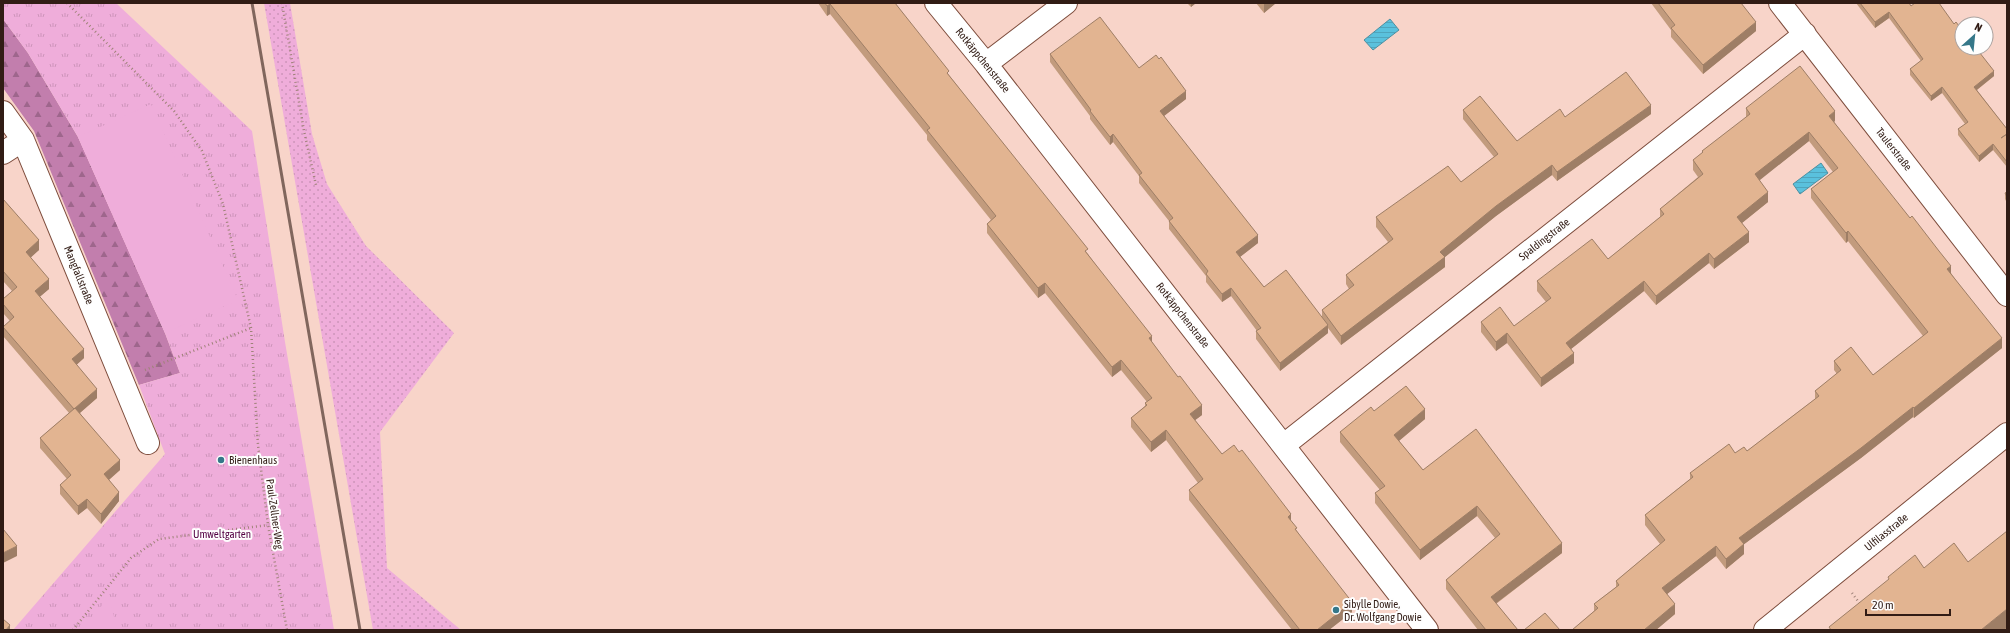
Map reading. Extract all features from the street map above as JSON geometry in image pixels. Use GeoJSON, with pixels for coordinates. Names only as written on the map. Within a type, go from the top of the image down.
{"type":"FeatureCollection","features":[{"type":"Feature","properties":{"kind":"street","name":"Rotkäppchenstraße"},"geometry":{"type":"LineString","coordinates":[[936,3],[986,64],[1427,630]]}},
{"type":"Feature","properties":{"kind":"street"},"geometry":{"type":"LineString","coordinates":[[986,64],[1066,3]]}},
{"type":"Feature","properties":{"kind":"street","name":"Taulerstraße"},"geometry":{"type":"LineString","coordinates":[[1787,5],[1805,34],[2007,295]]}},
{"type":"Feature","properties":{"kind":"street","name":"Spaldingstraße"},"geometry":{"type":"LineString","coordinates":[[1284,445],[1805,34]]}},
{"type":"Feature","properties":{"kind":"street","name":"Mangfallstraße"},"geometry":{"type":"LineString","coordinates":[[3,112],[23,140],[148,443]]}},
{"type":"Feature","properties":{"kind":"street"},"geometry":{"type":"LineString","coordinates":[[3,153],[23,140]]}},
{"type":"Feature","properties":{"kind":"street","name":"Ulfilasstraße"},"geometry":{"type":"LineString","coordinates":[[1765,630],[2007,434]]}},
{"type":"Feature","properties":{"kind":"path","name":"Paul-Zellner-Weg"},"geometry":{"type":"LineString","coordinates":[[67,3],[174,111],[202,150],[224,204],[250,328],[258,445],[268,525],[287,630]]}},
{"type":"Feature","properties":{"kind":"path"},"geometry":{"type":"LineString","coordinates":[[282,3],[304,130],[316,185]]}},
{"type":"Feature","properties":{"kind":"path"},"geometry":{"type":"LineString","coordinates":[[121,375],[147,370],[250,328]]}},
{"type":"Feature","properties":{"kind":"path"},"geometry":{"type":"LineString","coordinates":[[73,630],[131,558],[159,539],[268,525]]}},
{"type":"Feature","properties":{"kind":"path"},"geometry":{"type":"LineString","coordinates":[[1835,573],[1863,607]]}},
{"type":"Feature","properties":{"kind":"green space","name":"Umweltgarten"},"geometry":{"type":"Polygon","coordinates":[[[3,3],[116,3],[252,131],[285,342],[334,630],[13,630],[165,454],[139,385],[180,373],[165,333],[78,137],[28,53],[3,19],[3,3]]]}},
{"type":"Feature","properties":{"kind":"green space"},"geometry":{"type":"Polygon","coordinates":[[[264,3],[290,3],[312,134],[327,184],[366,246],[454,333],[380,432],[387,568],[461,630],[373,630],[264,3]]]}},
{"type":"Feature","properties":{"kind":"green space"},"geometry":{"type":"Polygon","coordinates":[[[3,19],[28,53],[78,137],[165,333],[180,373],[139,385],[34,131],[3,88],[3,19]]]}},
{"type":"Feature","properties":{"kind":"green space"},"geometry":{"type":"Polygon","coordinates":[[[151,104],[238,300],[165,333],[78,137],[151,104]]]}},
{"type":"Feature","properties":{"kind":"green space"},"geometry":{"type":"Polygon","coordinates":[[[108,597],[118,630],[84,630],[108,597]]]}},
{"type":"Feature","properties":{"kind":"water"},"geometry":{"type":"Polygon","coordinates":[[[1390,19],[1399,30],[1373,50],[1364,40],[1390,19]]]}},
{"type":"Feature","properties":{"kind":"water"},"geometry":{"type":"Polygon","coordinates":[[[1821,163],[1828,173],[1800,194],[1793,184],[1821,163]]]}},
{"type":"Feature","properties":{"kind":"building"},"geometry":{"type":"Polygon","coordinates":[[[825,3],[895,3],[949,71],[947,73],[1088,249],[1085,251],[1152,336],[1149,338],[1178,377],[1180,376],[1202,405],[1190,414],[1222,454],[1234,445],[1239,452],[1242,450],[1291,514],[1288,517],[1297,528],[1295,529],[1352,602],[1317,630],[1300,630],[1189,490],[1203,479],[1166,430],[1151,442],[1131,418],[1147,405],[1145,403],[1152,398],[1121,360],[1112,367],[1045,283],[1038,288],[987,224],[996,216],[927,130],[930,128],[830,4],[827,6],[825,3]]]}},
{"type":"Feature","properties":{"kind":"building"},"geometry":{"type":"Polygon","coordinates":[[[1658,3],[1741,3],[1756,22],[1703,65],[1671,28],[1675,25],[1658,3]]]}},
{"type":"Feature","properties":{"kind":"building"},"geometry":{"type":"Polygon","coordinates":[[[1860,3],[1909,3],[1911,6],[1915,3],[1939,3],[1954,24],[1954,56],[1982,56],[1994,71],[1974,87],[2007,129],[2007,162],[1993,144],[1979,156],[1958,129],[1968,122],[1942,87],[1931,96],[1910,69],[1923,59],[1889,12],[1875,22],[1860,3]]]}},
{"type":"Feature","properties":{"kind":"building"},"geometry":{"type":"Polygon","coordinates":[[[1100,17],[1139,68],[1156,55],[1159,59],[1161,57],[1186,91],[1160,111],[1258,235],[1236,252],[1264,287],[1286,270],[1328,325],[1280,363],[1256,331],[1261,328],[1231,288],[1222,294],[1206,274],[1208,271],[1169,221],[1173,218],[1139,175],[1142,173],[1113,134],[1110,137],[1050,54],[1100,17]]]}},
{"type":"Feature","properties":{"kind":"building"},"geometry":{"type":"Polygon","coordinates":[[[1800,66],[1835,111],[1829,116],[1910,218],[1912,216],[1951,266],[1947,269],[2002,338],[1914,408],[1913,407],[1861,448],[1739,538],[1744,544],[1726,559],[1716,546],[1662,588],[1675,604],[1644,630],[1572,630],[1598,608],[1594,604],[1619,585],[1616,581],[1665,540],[1645,515],[1693,477],[1690,473],[1729,444],[1735,453],[1744,447],[1747,451],[1819,396],[1815,391],[1841,370],[1834,361],[1851,347],[1873,375],[1928,332],[1848,231],[1846,233],[1811,189],[1838,168],[1809,132],[1755,174],[1768,192],[1737,217],[1749,232],[1714,259],[1709,253],[1656,296],[1644,281],[1566,343],[1574,353],[1541,378],[1507,333],[1496,342],[1481,322],[1500,307],[1514,326],[1551,298],[1537,281],[1592,239],[1608,259],[1664,214],[1660,209],[1703,174],[1693,160],[1703,152],[1702,151],[1750,114],[1746,108],[1800,66]]]}},
{"type":"Feature","properties":{"kind":"building"},"geometry":{"type":"Polygon","coordinates":[[[1626,72],[1651,105],[1557,172],[1552,165],[1496,206],[1440,252],[1445,257],[1341,336],[1322,310],[1354,285],[1346,275],[1393,239],[1376,217],[1448,166],[1461,182],[1498,154],[1463,110],[1480,96],[1517,141],[1560,109],[1565,117],[1626,72]]]}},
{"type":"Feature","properties":{"kind":"building"},"geometry":{"type":"Polygon","coordinates":[[[3,199],[39,240],[26,252],[49,279],[35,291],[84,349],[72,359],[97,389],[74,409],[3,327],[14,317],[3,304],[3,299],[17,287],[3,271],[3,199]]]}},
{"type":"Feature","properties":{"kind":"building"},"geometry":{"type":"Polygon","coordinates":[[[1406,386],[1425,409],[1394,435],[1423,470],[1476,429],[1562,543],[1491,597],[1518,630],[1486,630],[1446,580],[1500,534],[1477,506],[1420,550],[1375,493],[1385,486],[1340,432],[1371,407],[1374,411],[1406,386]]]}},
{"type":"Feature","properties":{"kind":"building"},"geometry":{"type":"Polygon","coordinates":[[[75,408],[120,460],[104,474],[119,492],[101,514],[87,499],[78,506],[60,485],[71,475],[40,438],[75,408]]]}},
{"type":"Feature","properties":{"kind":"building"},"geometry":{"type":"Polygon","coordinates":[[[3,529],[17,546],[3,553],[3,529]]]}},
{"type":"Feature","properties":{"kind":"building"},"geometry":{"type":"Polygon","coordinates":[[[2007,531],[2007,609],[1981,630],[1831,630],[1829,627],[1889,579],[1888,577],[1915,555],[1924,568],[1954,543],[1968,562],[2007,531]]]}},
{"type":"Feature","properties":{"kind":"building"},"geometry":{"type":"Polygon","coordinates":[[[1545,613],[1560,630],[1524,630],[1545,613]]]}},
{"type":"Feature","properties":{"kind":"building"},"geometry":{"type":"Polygon","coordinates":[[[3,619],[10,625],[6,630],[3,630],[3,619]]]}},
{"type":"Feature","properties":{"kind":"railway"},"geometry":{"type":"LineString","coordinates":[[252,3],[360,630]]}},
{"type":"Feature","properties":{"kind":"place","name":"Bienenhaus"},"geometry":{"type":"Point","coordinates":[221,460]}},
{"type":"Feature","properties":{"kind":"place","name":"Sibylle Dowie, Dr. Wolfgang Dowie"},"geometry":{"type":"Point","coordinates":[1336,610]}}]}
